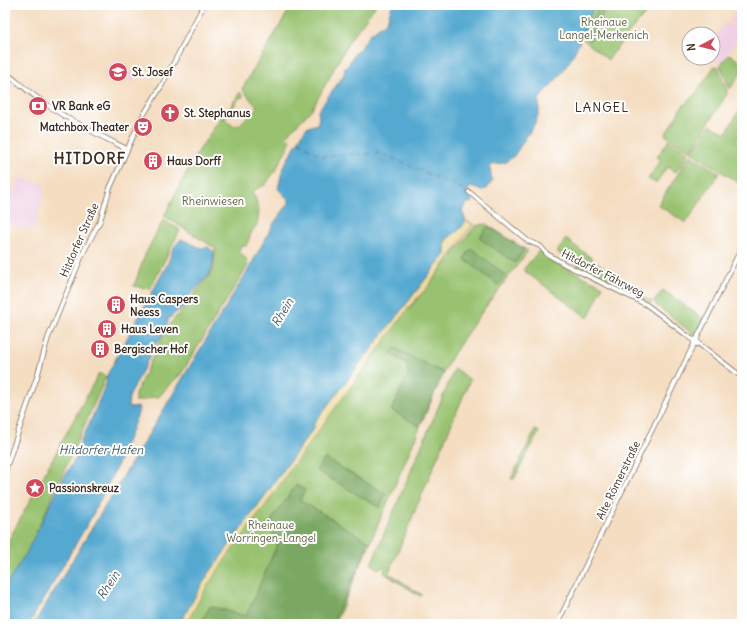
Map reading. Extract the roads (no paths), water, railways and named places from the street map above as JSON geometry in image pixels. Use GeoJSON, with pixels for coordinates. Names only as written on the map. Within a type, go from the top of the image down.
{"type":"FeatureCollection","features":[{"type":"Feature","properties":{"kind":"street","name":"Hitdorfer Straße"},"geometry":{"type":"LineString","coordinates":[[5,471],[35,384],[48,338],[86,248],[100,221],[110,188],[144,115],[204,5]]}},
{"type":"Feature","properties":{"kind":"street"},"geometry":{"type":"LineString","coordinates":[[5,72],[63,115],[127,149]]}},
{"type":"Feature","properties":{"kind":"street","name":"Hitdorfer Fährweg"},"geometry":{"type":"LineString","coordinates":[[469,192],[528,240],[540,246],[547,254],[647,305],[742,377]]}},
{"type":"Feature","properties":{"kind":"street","name":"Alte Römerstraße"},"geometry":{"type":"LineString","coordinates":[[556,624],[742,247]]}},
{"type":"Feature","properties":{"kind":"water","name":"Rhein"},"geometry":{"type":"Polygon","coordinates":[[[392,5],[594,5],[580,41],[571,59],[560,75],[539,99],[539,113],[534,125],[514,156],[504,163],[493,164],[490,168],[492,181],[487,189],[481,190],[470,187],[466,193],[472,202],[466,204],[462,211],[466,221],[460,229],[447,239],[445,243],[445,254],[313,424],[315,426],[207,576],[179,624],[34,624],[248,270],[274,223],[289,203],[289,200],[278,189],[283,167],[306,128],[317,124],[319,119],[318,111],[343,76],[345,71],[344,69],[349,64],[356,51],[360,49],[370,34],[387,21],[392,5]]]}},
{"type":"Feature","properties":{"kind":"water","name":"Hitdorfer Hafen"},"geometry":{"type":"Polygon","coordinates":[[[181,239],[201,248],[208,247],[214,252],[213,265],[209,275],[186,299],[183,307],[169,318],[165,331],[156,344],[129,397],[128,406],[131,408],[139,407],[121,458],[92,516],[29,624],[5,624],[5,587],[26,555],[65,475],[76,458],[81,440],[89,425],[107,381],[106,377],[167,265],[174,247],[181,239]]]}},
{"type":"Feature","properties":{"kind":"place","name":"St. Josef"},"geometry":{"type":"Point","coordinates":[118,72]}},
{"type":"Feature","properties":{"kind":"place","name":"VR Bank eG"},"geometry":{"type":"Point","coordinates":[38,106]}},
{"type":"Feature","properties":{"kind":"place","name":"St. Stephanus"},"geometry":{"type":"Point","coordinates":[170,113]}},
{"type":"Feature","properties":{"kind":"place","name":"Matchbox Theater"},"geometry":{"type":"Point","coordinates":[143,127]}},
{"type":"Feature","properties":{"kind":"place","name":"Haus Dorff"},"geometry":{"type":"Point","coordinates":[153,161]}},
{"type":"Feature","properties":{"kind":"place","name":"Haus Caspers Neess"},"geometry":{"type":"Point","coordinates":[116,305]}},
{"type":"Feature","properties":{"kind":"place","name":"Haus Leven"},"geometry":{"type":"Point","coordinates":[107,329]}},
{"type":"Feature","properties":{"kind":"place","name":"Bergischer Hof"},"geometry":{"type":"Point","coordinates":[100,349]}},
{"type":"Feature","properties":{"kind":"place","name":"Passionskreuz"},"geometry":{"type":"Point","coordinates":[35,488]}},
{"type":"Feature","properties":{"kind":"district","name":"LANGEL"},"geometry":{"type":"Point","coordinates":[602,107]}},
{"type":"Feature","properties":{"kind":"district","name":"HITDORF"},"geometry":{"type":"Point","coordinates":[90,158]}},
{"type":"Feature","properties":{"kind":"park label","name":"Rheinaue Langel-Merkenich"},"geometry":{"type":"Point","coordinates":[604,28]}},
{"type":"Feature","properties":{"kind":"park label","name":"Rheinwiesen"},"geometry":{"type":"Point","coordinates":[213,201]}},
{"type":"Feature","properties":{"kind":"park label","name":"Rheinaue Worringen-Langel"},"geometry":{"type":"Point","coordinates":[271,531]}}]}
